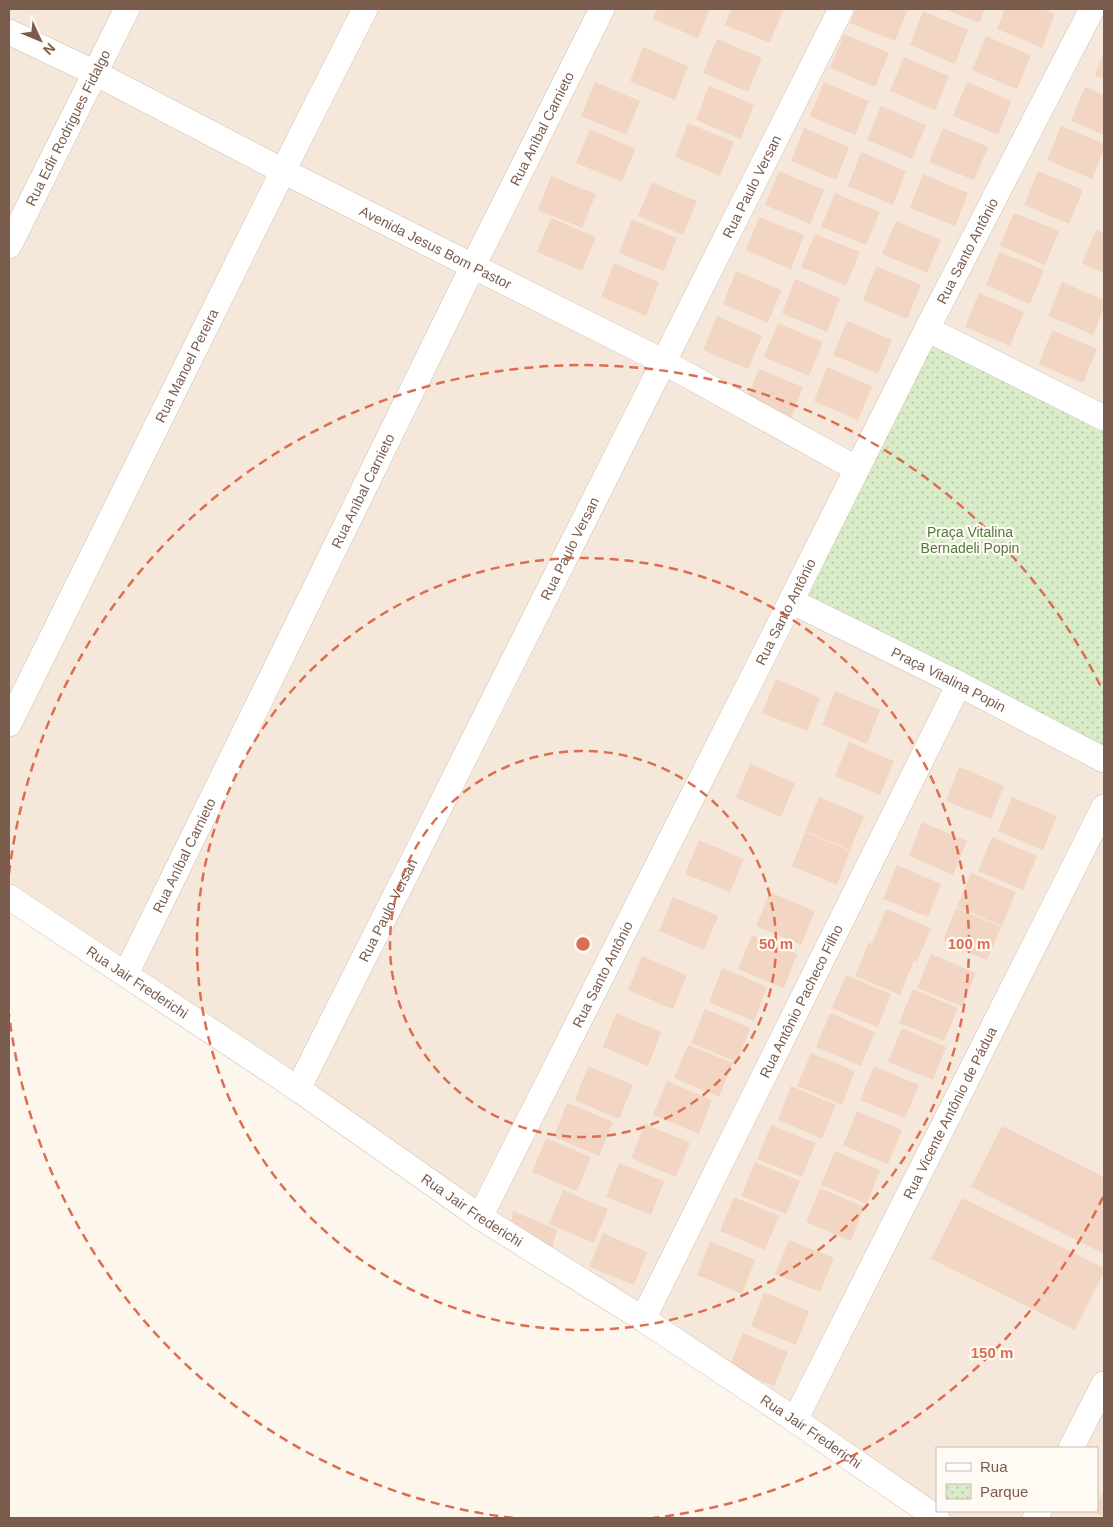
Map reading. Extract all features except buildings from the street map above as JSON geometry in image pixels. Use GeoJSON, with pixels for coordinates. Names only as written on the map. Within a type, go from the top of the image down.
{"type":"FeatureCollection","features":[{"type":"Feature","properties":{"kind":"street","name":"Rua Edir Rodrigues Fidalgo"},"geometry":{"type":"LineString","coordinates":[[9,246],[127,9]]}},
{"type":"Feature","properties":{"kind":"street","name":"Rua Manoel Pereira"},"geometry":{"type":"LineString","coordinates":[[9,724],[365,9]]}},
{"type":"Feature","properties":{"kind":"street","name":"Rua Aníbal Carnieto"},"geometry":{"type":"LineString","coordinates":[[126,974],[473,266],[602,9]]}},
{"type":"Feature","properties":{"kind":"street","name":"Rua Paulo Versan"},"geometry":{"type":"LineString","coordinates":[[298,1089],[840,9]]}},
{"type":"Feature","properties":{"kind":"street","name":"Rua Santo Antônio"},"geometry":{"type":"LineString","coordinates":[[480,1217],[926,329],[1092,9]]}},
{"type":"Feature","properties":{"kind":"street","name":"Avenida Jesus Bom Pastor"},"geometry":{"type":"LineString","coordinates":[[9,32],[95,73],[283,171],[664,362],[857,469]]}},
{"type":"Feature","properties":{"kind":"street"},"geometry":{"type":"LineString","coordinates":[[926,329],[1101,409]]}},
{"type":"Feature","properties":{"kind":"street","name":"Praça Vitalina Popin"},"geometry":{"type":"LineString","coordinates":[[791,601],[959,684],[1104,760]]}},
{"type":"Feature","properties":{"kind":"street","name":"Rua Antônio Pacheco Filho"},"geometry":{"type":"LineString","coordinates":[[643,1319],[959,684]]}},
{"type":"Feature","properties":{"kind":"street","name":"Rua Vicente Antônio de Pádua"},"geometry":{"type":"LineString","coordinates":[[795,1420],[1104,807]]}},
{"type":"Feature","properties":{"kind":"street","name":"Rua Jair Frederichi"},"geometry":{"type":"LineString","coordinates":[[9,897],[298,1089],[480,1217],[643,1319],[795,1420],[936,1518]]}},
{"type":"Feature","properties":{"kind":"street"},"geometry":{"type":"LineString","coordinates":[[1072,1447],[1104,1384]]}},
{"type":"Feature","properties":{"kind":"shaded area"},"geometry":{"type":"Polygon","coordinates":[[[9,9],[1104,9],[1104,1518],[924,1518],[9,903],[9,9]]]}},
{"type":"Feature","properties":{"kind":"green space","name":"Praça Vitalina Bernadeli Popin"},"geometry":{"type":"Polygon","coordinates":[[[927,329],[1104,418],[1104,760],[791,601],[927,329]]]}}]}
